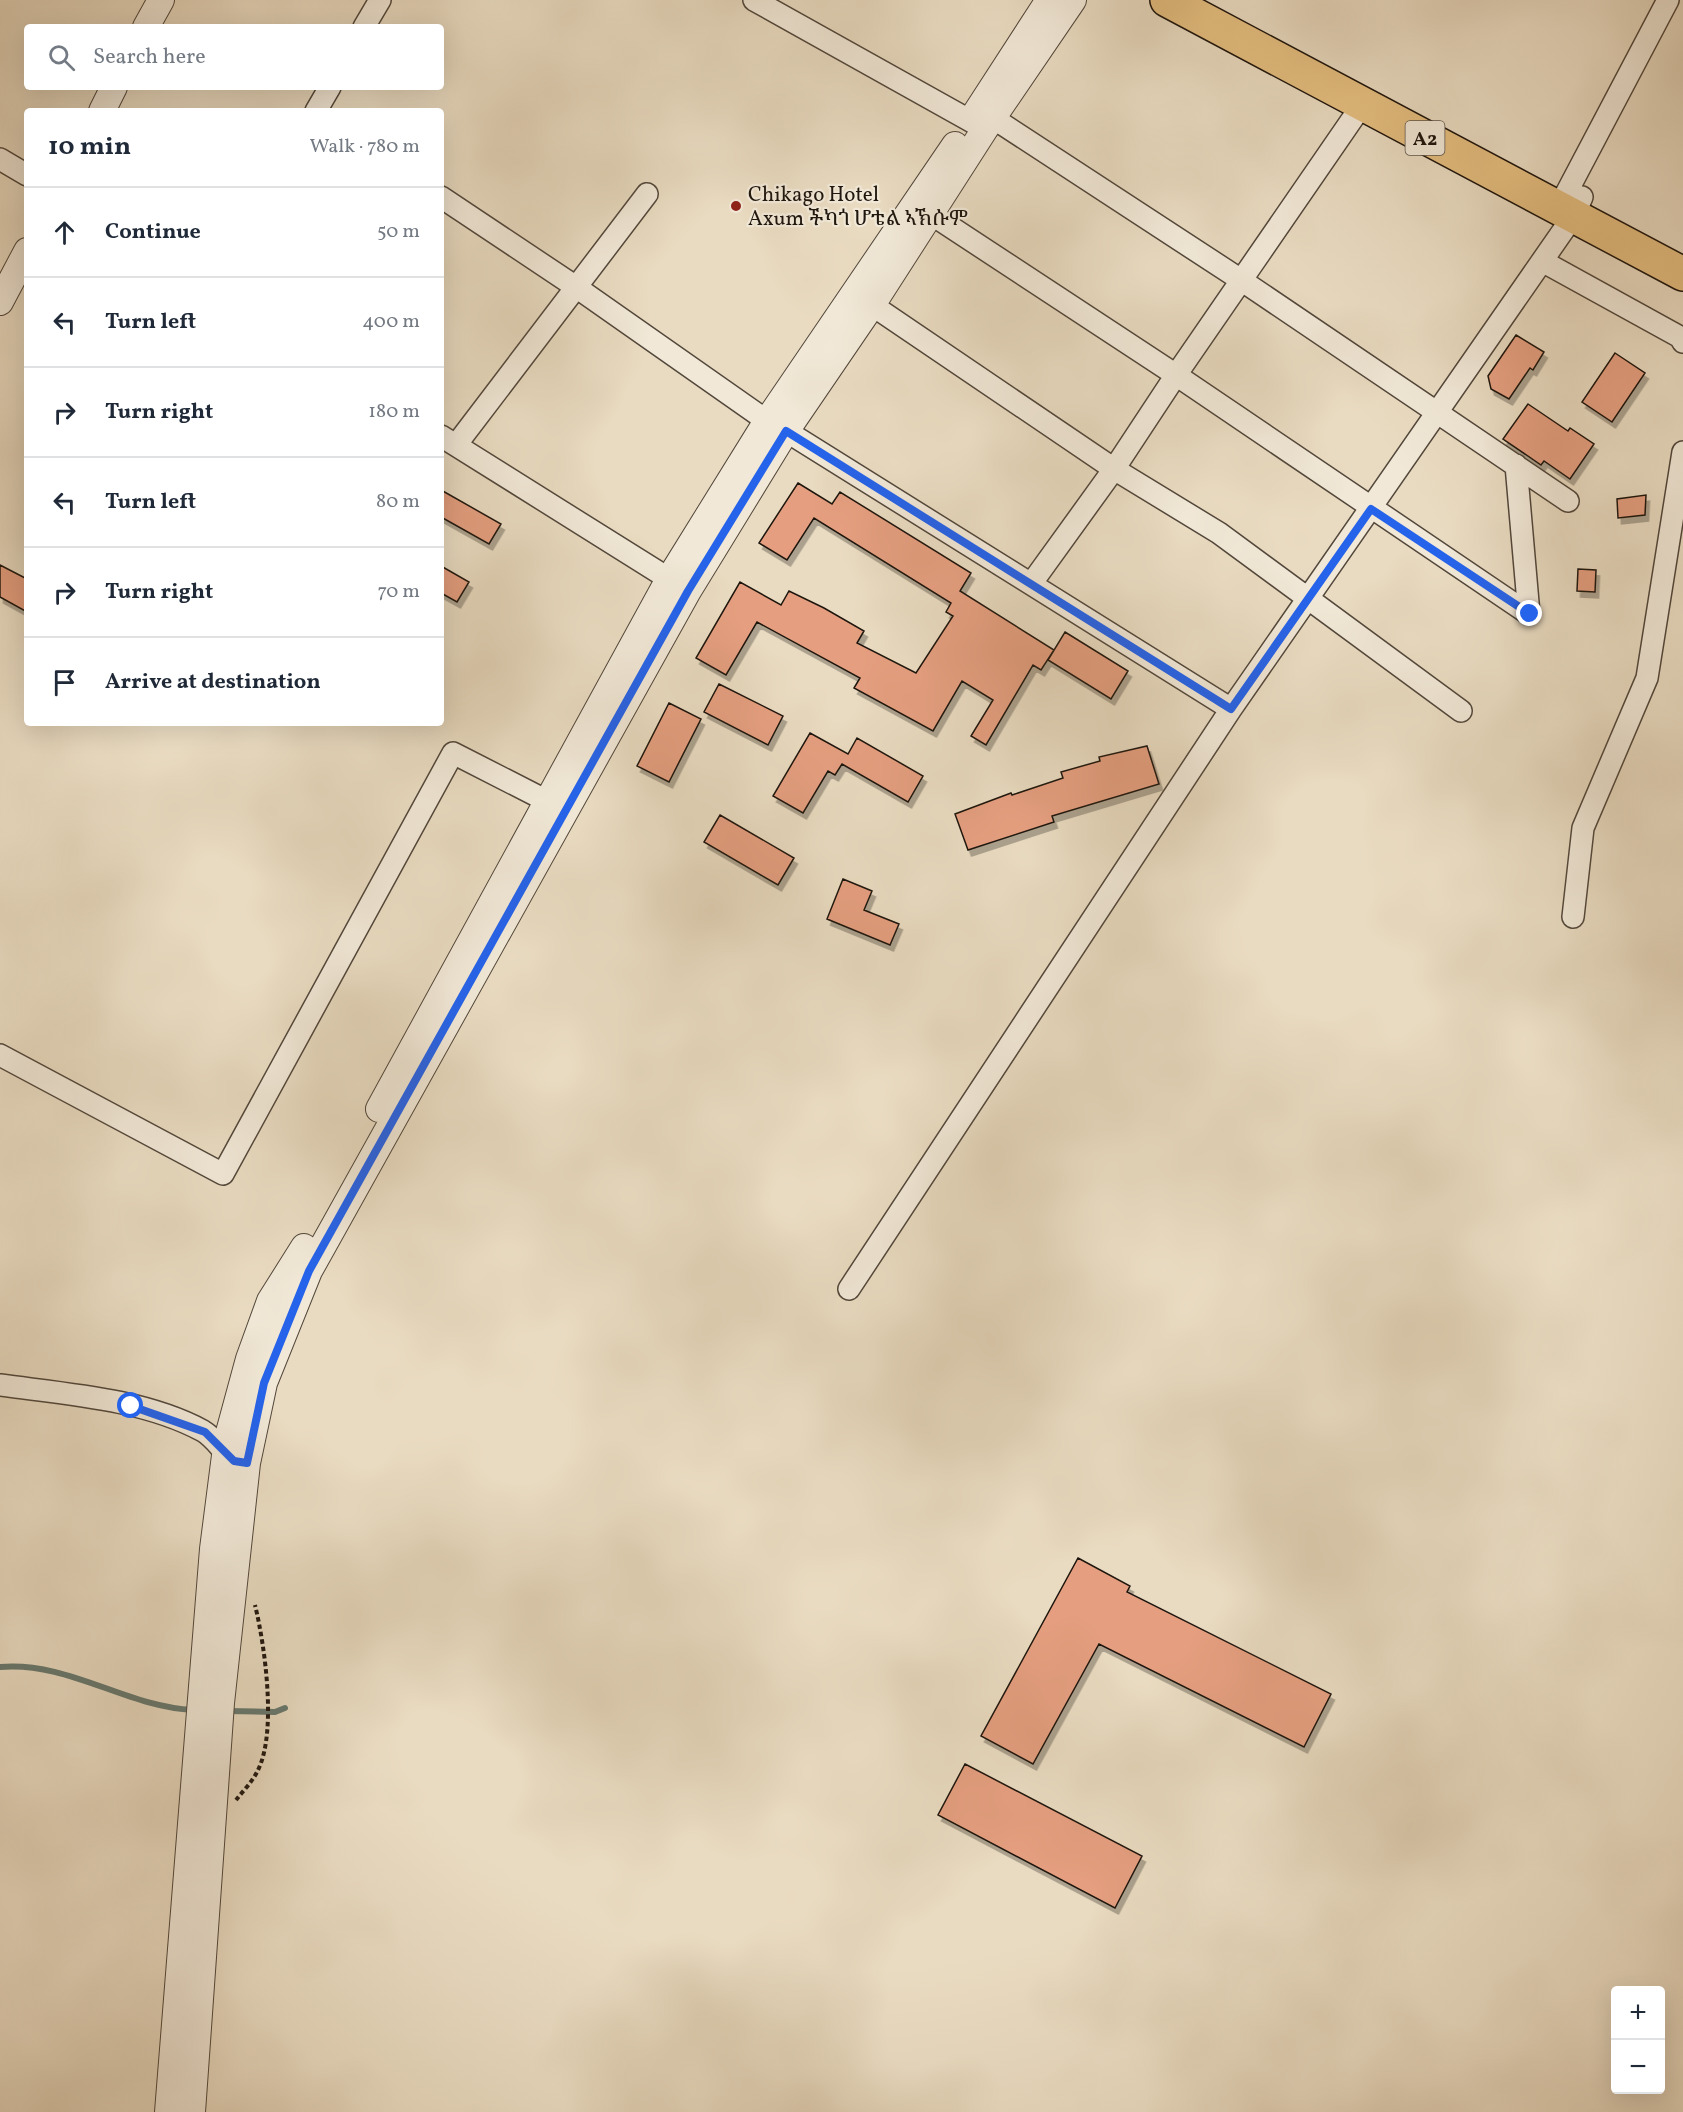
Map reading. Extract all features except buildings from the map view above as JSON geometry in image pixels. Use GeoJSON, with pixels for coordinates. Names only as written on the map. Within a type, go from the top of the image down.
{"type":"FeatureCollection","features":[{"type":"Feature","properties":{"kind":"highway","name":"A2"},"geometry":{"type":"LineString","coordinates":[[1167,0],[1362,105],[1571,202],[1683,250]]}},
{"type":"Feature","properties":{"kind":"highway","name":"A2"},"geometry":{"type":"LineString","coordinates":[[1211,0],[1571,202],[1683,274]]}},
{"type":"Feature","properties":{"kind":"street"},"geometry":{"type":"LineString","coordinates":[[148,24],[161,0]]}},
{"type":"Feature","properties":{"kind":"street"},"geometry":{"type":"LineString","coordinates":[[366,24],[380,0]]}},
{"type":"Feature","properties":{"kind":"street"},"geometry":{"type":"LineString","coordinates":[[754,0],[983,123],[1241,280],[1568,501]]}},
{"type":"Feature","properties":{"kind":"street"},"geometry":{"type":"LineString","coordinates":[[777,426],[872,305],[931,214],[1049,0]]}},
{"type":"Feature","properties":{"kind":"street"},"geometry":{"type":"LineString","coordinates":[[192,2112],[236,1459],[235,1404],[270,1301],[294,1265],[547,801],[777,426],[983,123],[1073,0]]}},
{"type":"Feature","properties":{"kind":"street"},"geometry":{"type":"LineString","coordinates":[[849,1289],[1231,709],[1542,261],[1668,0]]}},
{"type":"Feature","properties":{"kind":"street"},"geometry":{"type":"LineString","coordinates":[[104,108],[112,90]]}},
{"type":"Feature","properties":{"kind":"street"},"geometry":{"type":"LineString","coordinates":[[318,108],[328,90]]}},
{"type":"Feature","properties":{"kind":"street"},"geometry":{"type":"LineString","coordinates":[[1031,584],[1114,470],[1176,375],[1362,105]]}},
{"type":"Feature","properties":{"kind":"street"},"geometry":{"type":"LineString","coordinates":[[0,159],[24,173]]}},
{"type":"Feature","properties":{"kind":"street"},"geometry":{"type":"LineString","coordinates":[[647,194],[576,287],[449,441],[679,585]]}},
{"type":"Feature","properties":{"kind":"street"},"geometry":{"type":"LineString","coordinates":[[444,200],[576,287],[777,426],[1231,709]]}},
{"type":"Feature","properties":{"kind":"street"},"geometry":{"type":"LineString","coordinates":[[931,214],[1176,375],[1371,509],[1530,614],[1516,465]]}},
{"type":"Feature","properties":{"kind":"street"},"geometry":{"type":"LineString","coordinates":[[0,302],[24,257]]}},
{"type":"Feature","properties":{"kind":"street"},"geometry":{"type":"LineString","coordinates":[[1542,261],[1680,337],[1683,342]]}},
{"type":"Feature","properties":{"kind":"street"},"geometry":{"type":"LineString","coordinates":[[872,305],[1114,470],[1219,533],[1461,711]]}},
{"type":"Feature","properties":{"kind":"street"},"geometry":{"type":"LineString","coordinates":[[1573,917],[1583,828],[1647,678],[1683,452]]}},
{"type":"Feature","properties":{"kind":"street"},"geometry":{"type":"LineString","coordinates":[[168,2112],[213,1549],[236,1459],[309,1271],[679,585]]}},
{"type":"Feature","properties":{"kind":"street"},"geometry":{"type":"LineString","coordinates":[[0,1055],[223,1174],[453,753],[547,801]]}},
{"type":"Feature","properties":{"kind":"street"},"geometry":{"type":"LineString","coordinates":[[0,1384],[105,1400],[145,1410],[205,1432],[236,1459]]}},
{"type":"Feature","properties":{"kind":"waterway"},"geometry":{"type":"LineString","coordinates":[[0,1667],[25,1667],[50,1671],[144,1701],[193,1710]]}},
{"type":"Feature","properties":{"kind":"waterway"},"geometry":{"type":"LineString","coordinates":[[227,1711],[275,1712],[285,1708]]}},
{"type":"Feature","properties":{"kind":"place","name":"Chikago Hotel Axum ችካጎ ሆቴል ኣኽሱም"},"geometry":{"type":"Point","coordinates":[736,206]}},
{"type":"Feature","properties":{"kind":"route"},"geometry":{"type":"LineString","coordinates":[[131,1406],[205,1432],[234,1461],[247,1463],[255,1416],[264,1383],[296,1298],[309,1271],[688,591],[786,431],[1231,709],[1371,509],[1530,614]]}}]}
